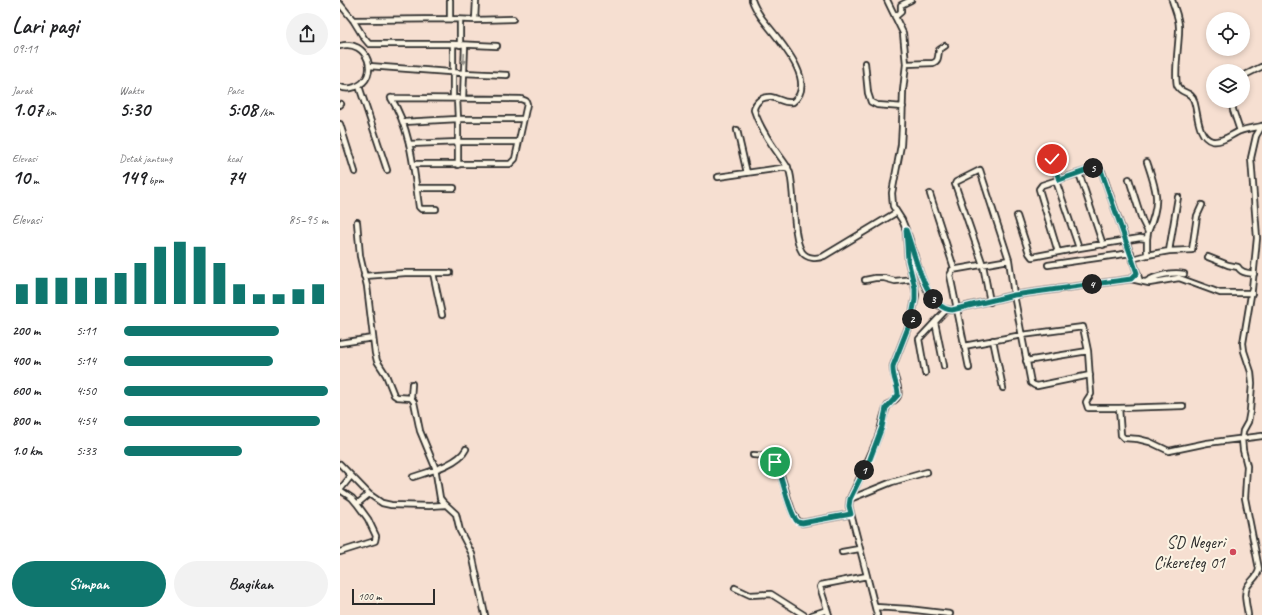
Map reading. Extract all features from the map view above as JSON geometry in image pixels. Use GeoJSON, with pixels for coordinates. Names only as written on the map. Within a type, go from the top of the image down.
{"type":"FeatureCollection","features":[{"type":"Feature","properties":{"kind":"street"},"geometry":{"type":"LineString","coordinates":[[450,0],[450,19]]}},
{"type":"Feature","properties":{"kind":"street"},"geometry":{"type":"LineString","coordinates":[[475,20],[476,0]]}},
{"type":"Feature","properties":{"kind":"street"},"geometry":{"type":"LineString","coordinates":[[752,0],[760,16],[794,62],[801,80],[800,93],[793,102],[787,103],[775,97],[767,96],[759,100],[754,106],[755,114],[764,131],[788,167],[792,181],[797,232],[800,247],[805,255],[816,258],[824,256],[897,212]]}},
{"type":"Feature","properties":{"kind":"street"},"geometry":{"type":"LineString","coordinates":[[887,0],[903,33],[906,64],[900,145],[892,193],[892,202],[902,220],[912,244],[923,282],[932,298],[946,310]]}},
{"type":"Feature","properties":{"kind":"street"},"geometry":{"type":"LineString","coordinates":[[895,17],[900,12],[901,5],[911,0]]}},
{"type":"Feature","properties":{"kind":"street"},"geometry":{"type":"LineString","coordinates":[[1172,0],[1180,28],[1177,68],[1178,87],[1190,94],[1193,98],[1200,127],[1204,135],[1209,140],[1219,140],[1240,131],[1262,126]]}},
{"type":"Feature","properties":{"kind":"street"},"geometry":{"type":"LineString","coordinates":[[340,4],[353,20],[367,43],[497,46]]}},
{"type":"Feature","properties":{"kind":"street"},"geometry":{"type":"LineString","coordinates":[[353,20],[513,19]]}},
{"type":"Feature","properties":{"kind":"street"},"geometry":{"type":"LineString","coordinates":[[460,20],[464,73],[463,98]]}},
{"type":"Feature","properties":{"kind":"street"},"geometry":{"type":"LineString","coordinates":[[453,44],[453,72],[459,142],[458,165]]}},
{"type":"Feature","properties":{"kind":"street"},"geometry":{"type":"LineString","coordinates":[[340,46],[354,46],[362,50],[367,57],[369,66],[365,80],[359,86],[351,88],[340,87]]}},
{"type":"Feature","properties":{"kind":"street"},"geometry":{"type":"LineString","coordinates":[[906,64],[936,62],[938,59],[939,50],[945,46]]}},
{"type":"Feature","properties":{"kind":"street"},"geometry":{"type":"LineString","coordinates":[[865,63],[868,93],[871,102],[876,105],[903,107]]}},
{"type":"Feature","properties":{"kind":"street"},"geometry":{"type":"LineString","coordinates":[[369,66],[507,75]]}},
{"type":"Feature","properties":{"kind":"street"},"geometry":{"type":"LineString","coordinates":[[1250,72],[1261,67]]}},
{"type":"Feature","properties":{"kind":"street"},"geometry":{"type":"LineString","coordinates":[[359,86],[387,170]]}},
{"type":"Feature","properties":{"kind":"street"},"geometry":{"type":"LineString","coordinates":[[412,164],[510,164],[515,159],[527,104],[524,99],[391,98],[398,108],[409,144],[412,164],[420,208],[436,209]]}},
{"type":"Feature","properties":{"kind":"street"},"geometry":{"type":"LineString","coordinates":[[1233,108],[1240,131]]}},
{"type":"Feature","properties":{"kind":"street"},"geometry":{"type":"LineString","coordinates":[[403,122],[458,119],[523,119]]}},
{"type":"Feature","properties":{"kind":"street"},"geometry":{"type":"LineString","coordinates":[[340,124],[355,172]]}},
{"type":"Feature","properties":{"kind":"street"},"geometry":{"type":"LineString","coordinates":[[1248,615],[1246,591],[1249,584],[1258,574],[1259,569],[1245,501],[1247,466],[1242,439],[1243,431],[1248,422],[1252,386],[1251,372],[1243,346],[1252,293],[1257,228],[1251,161],[1256,136],[1262,126]]}},
{"type":"Feature","properties":{"kind":"street"},"geometry":{"type":"LineString","coordinates":[[737,130],[747,174]]}},
{"type":"Feature","properties":{"kind":"street"},"geometry":{"type":"LineString","coordinates":[[340,143],[345,141]]}},
{"type":"Feature","properties":{"kind":"street"},"geometry":{"type":"LineString","coordinates":[[409,144],[518,142]]}},
{"type":"Feature","properties":{"kind":"street"},"geometry":{"type":"LineString","coordinates":[[1052,159],[1078,248]]}},
{"type":"Feature","properties":{"kind":"street"},"geometry":{"type":"LineString","coordinates":[[1147,162],[1156,189],[1157,200],[1153,219],[1148,232],[1147,255]]}},
{"type":"Feature","properties":{"kind":"street"},"geometry":{"type":"LineString","coordinates":[[718,177],[788,167]]}},
{"type":"Feature","properties":{"kind":"street"},"geometry":{"type":"LineString","coordinates":[[1058,252],[1039,189],[1042,185],[1096,167],[1101,170],[1137,273],[1143,281]]}},
{"type":"Feature","properties":{"kind":"street"},"geometry":{"type":"LineString","coordinates":[[990,302],[983,265],[955,184],[956,182],[980,170],[1009,260],[1014,295],[1031,383],[1034,385],[1090,375]]}},
{"type":"Feature","properties":{"kind":"street"},"geometry":{"type":"LineString","coordinates":[[1079,173],[1103,245]]}},
{"type":"Feature","properties":{"kind":"street"},"geometry":{"type":"LineString","coordinates":[[1129,179],[1142,220],[1148,232]]}},
{"type":"Feature","properties":{"kind":"street"},"geometry":{"type":"LineString","coordinates":[[417,188],[454,188]]}},
{"type":"Feature","properties":{"kind":"street"},"geometry":{"type":"LineString","coordinates":[[930,194],[954,268],[950,274],[969,368]]}},
{"type":"Feature","properties":{"kind":"street"},"geometry":{"type":"LineString","coordinates":[[1169,251],[1178,197]]}},
{"type":"Feature","properties":{"kind":"street"},"geometry":{"type":"LineString","coordinates":[[1132,259],[1169,251],[1192,250],[1197,216],[1202,205]]}},
{"type":"Feature","properties":{"kind":"street"},"geometry":{"type":"LineString","coordinates":[[1017,216],[1030,256],[1034,257],[1136,238],[1147,239]]}},
{"type":"Feature","properties":{"kind":"street"},"geometry":{"type":"LineString","coordinates":[[357,222],[359,251],[367,286],[376,357],[386,375],[393,394],[397,397],[411,398]]}},
{"type":"Feature","properties":{"kind":"street"},"geometry":{"type":"LineString","coordinates":[[877,615],[849,506],[850,499],[870,459],[882,427],[886,408],[898,395],[898,387],[892,373],[893,366],[908,328],[914,308],[916,292],[908,260],[906,230]]}},
{"type":"Feature","properties":{"kind":"street"},"geometry":{"type":"LineString","coordinates":[[1048,265],[1131,253]]}},
{"type":"Feature","properties":{"kind":"street"},"geometry":{"type":"LineString","coordinates":[[1208,257],[1228,265],[1238,267],[1240,271],[1254,274]]}},
{"type":"Feature","properties":{"kind":"street"},"geometry":{"type":"LineString","coordinates":[[952,270],[1009,260]]}},
{"type":"Feature","properties":{"kind":"street"},"geometry":{"type":"LineString","coordinates":[[433,273],[442,315]]}},
{"type":"Feature","properties":{"kind":"street"},"geometry":{"type":"LineString","coordinates":[[364,276],[450,273]]}},
{"type":"Feature","properties":{"kind":"street"},"geometry":{"type":"LineString","coordinates":[[1131,279],[1137,273]]}},
{"type":"Feature","properties":{"kind":"street"},"geometry":{"type":"LineString","coordinates":[[1143,281],[1178,273],[1184,274]]}},
{"type":"Feature","properties":{"kind":"street"},"geometry":{"type":"LineString","coordinates":[[865,280],[875,278],[884,278],[895,281],[913,279]]}},
{"type":"Feature","properties":{"kind":"street"},"geometry":{"type":"LineString","coordinates":[[925,373],[919,339],[946,310],[990,302],[1014,295],[1131,279],[1149,283],[1179,278],[1220,293],[1252,293]]}},
{"type":"Feature","properties":{"kind":"street"},"geometry":{"type":"LineString","coordinates":[[935,322],[944,366]]}},
{"type":"Feature","properties":{"kind":"street"},"geometry":{"type":"LineString","coordinates":[[964,346],[1022,335],[1083,327],[1088,351],[1092,394],[1086,402],[1088,408],[1183,406]]}},
{"type":"Feature","properties":{"kind":"street"},"geometry":{"type":"LineString","coordinates":[[340,343],[373,338]]}},
{"type":"Feature","properties":{"kind":"street"},"geometry":{"type":"LineString","coordinates":[[993,340],[1003,388]]}},
{"type":"Feature","properties":{"kind":"street"},"geometry":{"type":"LineString","coordinates":[[1026,361],[1088,351]]}},
{"type":"Feature","properties":{"kind":"street"},"geometry":{"type":"LineString","coordinates":[[412,384],[411,398],[414,402],[420,430],[436,469],[439,495],[445,505],[456,514],[460,531],[472,554],[485,615]]}},
{"type":"Feature","properties":{"kind":"street"},"geometry":{"type":"LineString","coordinates":[[1120,408],[1121,436],[1124,438],[1150,442],[1169,451],[1207,443],[1262,436]]}},
{"type":"Feature","properties":{"kind":"street"},"geometry":{"type":"LineString","coordinates":[[413,477],[436,469],[460,458],[466,449]]}},
{"type":"Feature","properties":{"kind":"street"},"geometry":{"type":"LineString","coordinates":[[753,455],[770,456],[775,462],[790,506],[796,520],[799,523],[851,514]]}},
{"type":"Feature","properties":{"kind":"street"},"geometry":{"type":"LineString","coordinates":[[340,464],[370,494],[382,503],[391,505],[445,505]]}},
{"type":"Feature","properties":{"kind":"street"},"geometry":{"type":"LineString","coordinates":[[850,499],[892,482],[927,472]]}},
{"type":"Feature","properties":{"kind":"street"},"geometry":{"type":"LineString","coordinates":[[340,552],[375,541],[376,539],[368,519],[357,504],[352,498],[340,490],[351,476]]}},
{"type":"Feature","properties":{"kind":"street"},"geometry":{"type":"LineString","coordinates":[[357,504],[370,494]]}},
{"type":"Feature","properties":{"kind":"street"},"geometry":{"type":"LineString","coordinates":[[842,552],[859,549]]}},
{"type":"Feature","properties":{"kind":"street"},"geometry":{"type":"LineString","coordinates":[[812,615],[828,612],[820,587],[821,585],[867,576]]}},
{"type":"Feature","properties":{"kind":"street"},"geometry":{"type":"LineString","coordinates":[[736,588],[750,595],[772,594],[804,615]]}},
{"type":"Feature","properties":{"kind":"street"},"geometry":{"type":"LineString","coordinates":[[876,607],[950,614]]}},
{"type":"Feature","properties":{"kind":"place","name":"SD Negeri Cikereteg 01"},"geometry":{"type":"Point","coordinates":[1233,552]}},
{"type":"Feature","properties":{"kind":"route"},"geometry":{"type":"LineString","coordinates":[[775,462],[778,466],[790,506],[796,520],[799,523],[851,514],[849,506],[850,499],[870,459],[882,427],[886,408],[898,397],[898,387],[892,373],[893,363],[911,320],[916,295],[908,260],[906,230],[912,244],[923,282],[932,298],[946,310],[984,303],[1014,295],[1131,279],[1137,273],[1101,170],[1096,167],[1059,180],[1052,159]]}}]}
